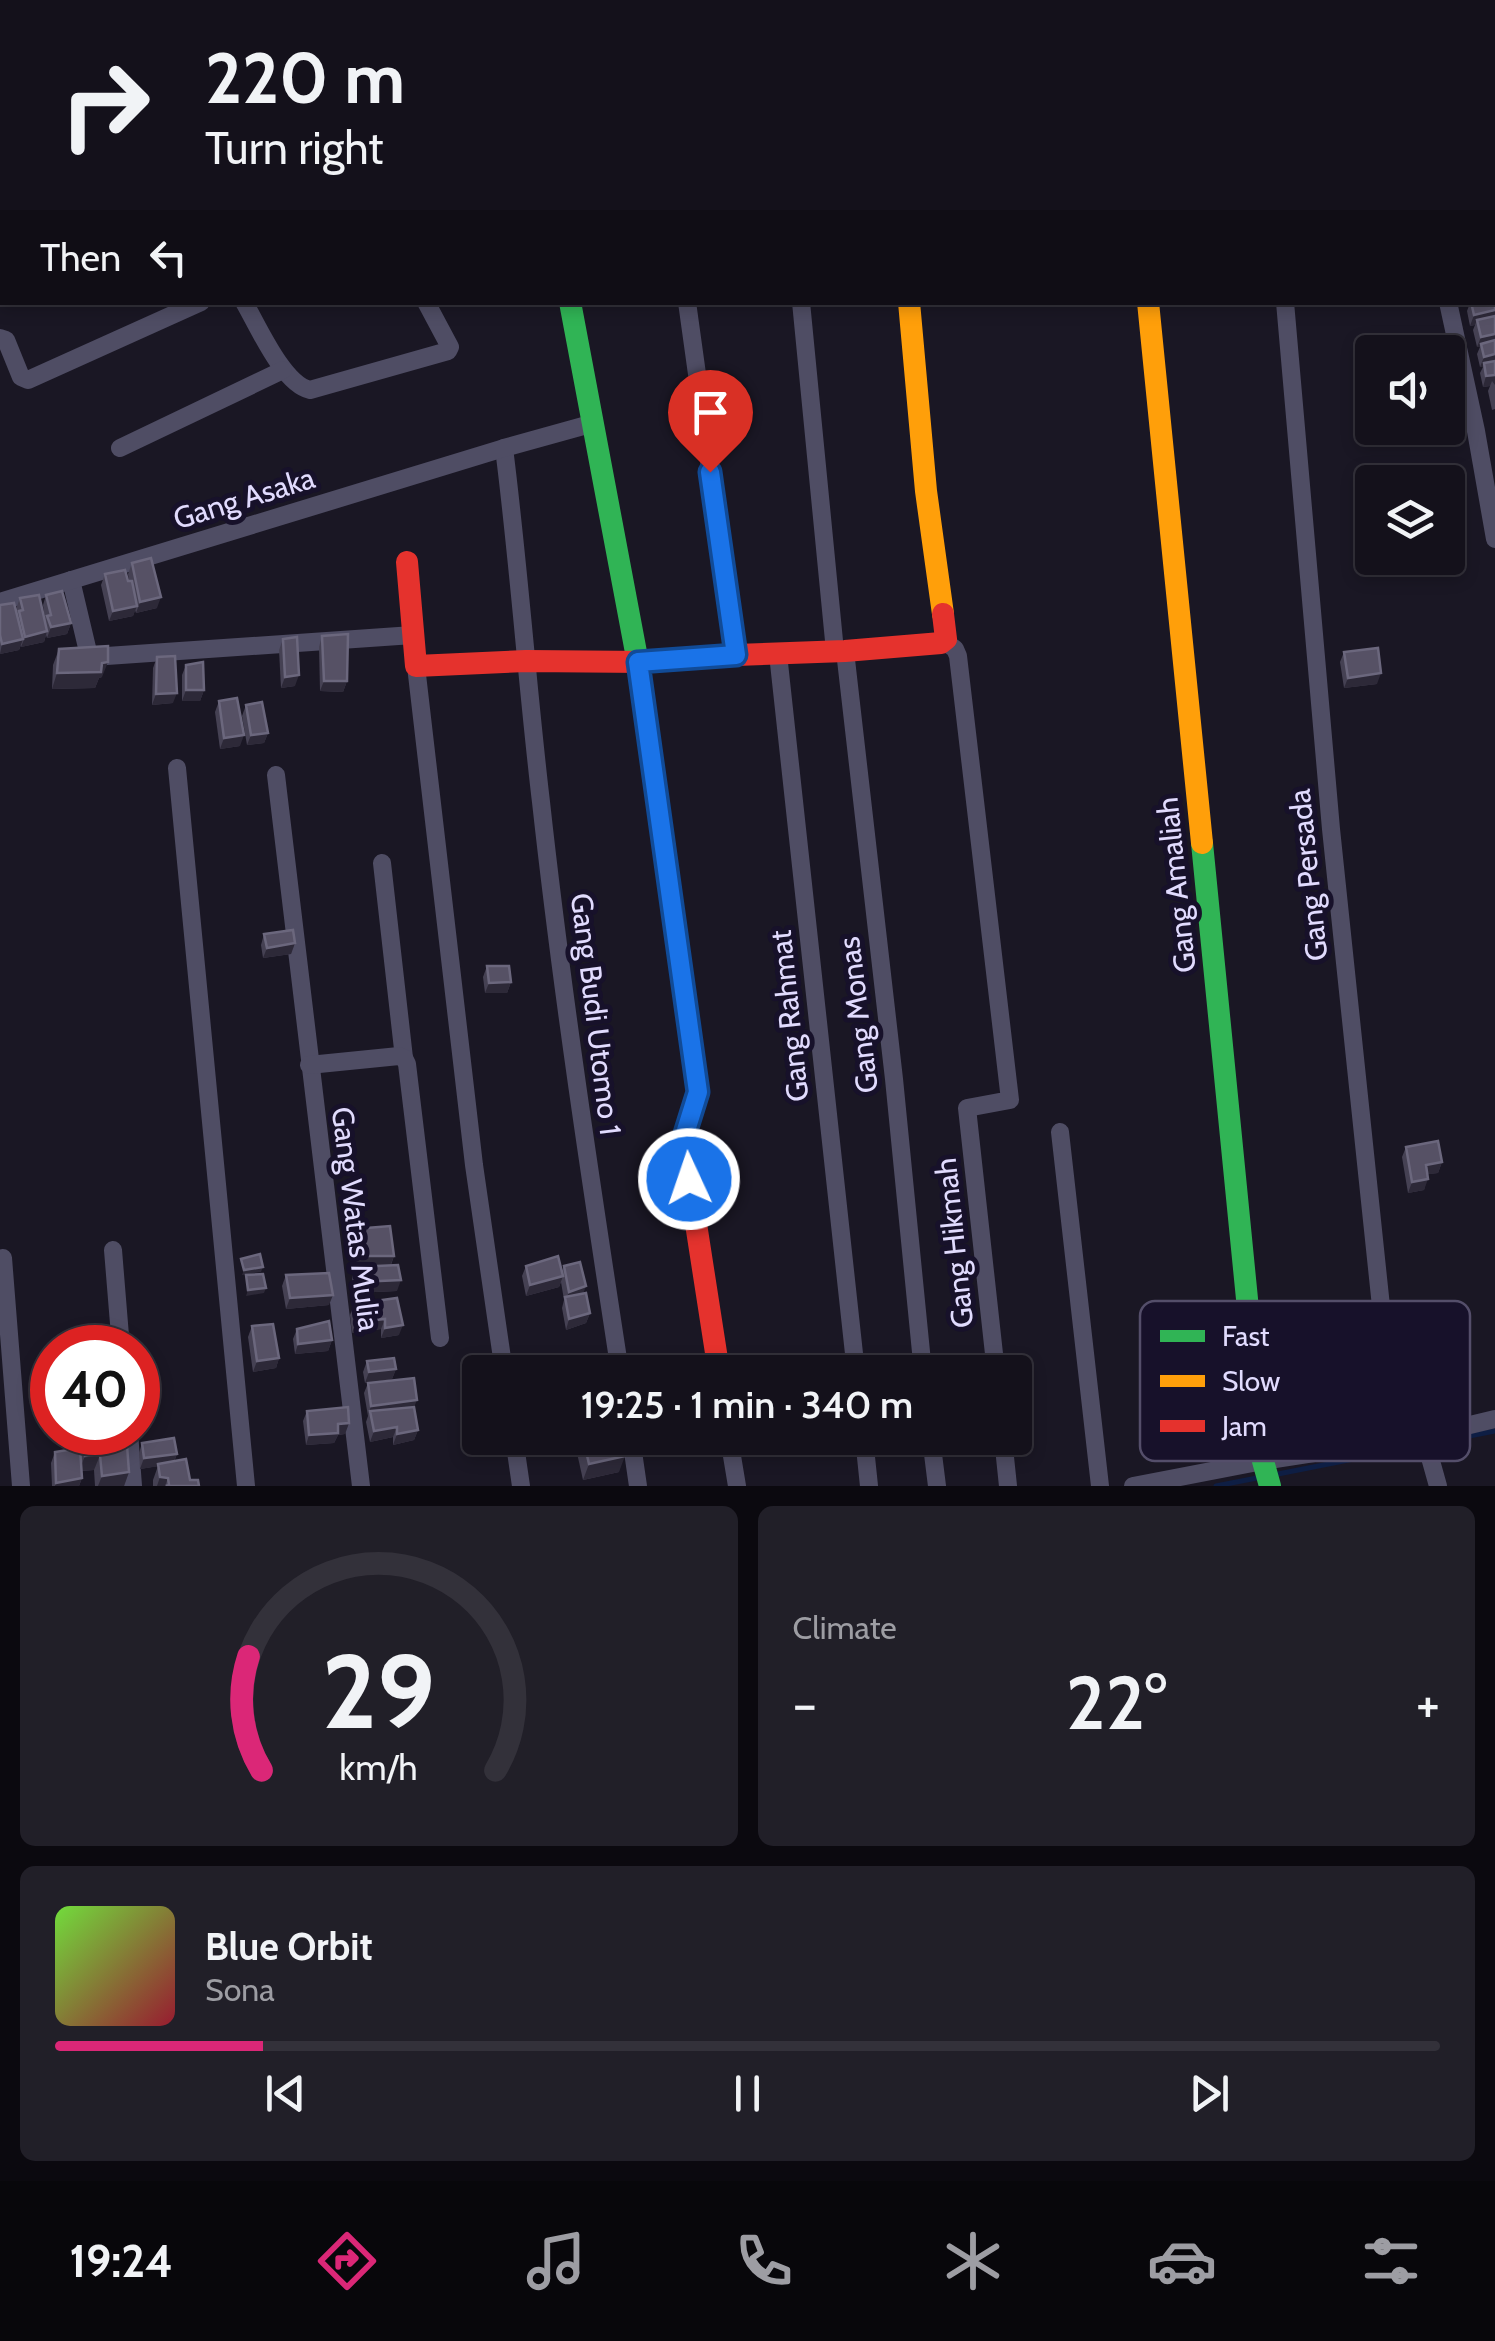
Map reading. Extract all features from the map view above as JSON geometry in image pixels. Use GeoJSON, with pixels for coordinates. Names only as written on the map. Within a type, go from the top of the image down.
{"type":"FeatureCollection","features":[{"type":"Feature","properties":{"kind":"street"},"geometry":{"type":"LineString","coordinates":[[0,338],[6,340],[20,378],[28,380],[193,305]]}},
{"type":"Feature","properties":{"kind":"street"},"geometry":{"type":"LineString","coordinates":[[246,305],[283,370],[300,387],[310,390],[447,351],[450,347],[428,305]]}},
{"type":"Feature","properties":{"kind":"street"},"geometry":{"type":"LineString","coordinates":[[571,305],[638,662],[698,1092],[683,1140],[716,1355]]}},
{"type":"Feature","properties":{"kind":"street"},"geometry":{"type":"LineString","coordinates":[[687,305],[736,655]]}},
{"type":"Feature","properties":{"kind":"street","name":"Gang Monas"},"geometry":{"type":"LineString","coordinates":[[801,305],[894,1080],[921,1355]]}},
{"type":"Feature","properties":{"kind":"street"},"geometry":{"type":"LineString","coordinates":[[416,666],[638,662],[944,641],[909,305]]}},
{"type":"Feature","properties":{"kind":"street","name":"Gang Amaliah"},"geometry":{"type":"LineString","coordinates":[[1148,305],[1248,1301]]}},
{"type":"Feature","properties":{"kind":"street","name":"Gang Persada"},"geometry":{"type":"LineString","coordinates":[[1285,305],[1333,847],[1380,1301]]}},
{"type":"Feature","properties":{"kind":"street"},"geometry":{"type":"LineString","coordinates":[[1449,305],[1495,539]]}},
{"type":"Feature","properties":{"kind":"street"},"geometry":{"type":"LineString","coordinates":[[120,448],[283,370]]}},
{"type":"Feature","properties":{"kind":"street","name":"Gang Asaka"},"geometry":{"type":"LineString","coordinates":[[0,602],[594,423]]}},
{"type":"Feature","properties":{"kind":"street","name":"Gang Budi Utomo 1"},"geometry":{"type":"LineString","coordinates":[[504,448],[540,803],[582,1126],[617,1355]]}},
{"type":"Feature","properties":{"kind":"street"},"geometry":{"type":"LineString","coordinates":[[407,562],[474,1165],[502,1355]]}},
{"type":"Feature","properties":{"kind":"street"},"geometry":{"type":"LineString","coordinates":[[71,580],[89,656],[413,636]]}},
{"type":"Feature","properties":{"kind":"street","name":"Gang Hikmah"},"geometry":{"type":"LineString","coordinates":[[944,641],[956,649],[958,656],[1010,1100],[967,1108],[994,1355]]}},
{"type":"Feature","properties":{"kind":"street","name":"Gang Rahmat"},"geometry":{"type":"LineString","coordinates":[[778,654],[854,1355]]}},
{"type":"Feature","properties":{"kind":"street"},"geometry":{"type":"LineString","coordinates":[[177,768],[246,1486]]}},
{"type":"Feature","properties":{"kind":"street","name":"Gang Watas Mulia"},"geometry":{"type":"LineString","coordinates":[[276,775],[361,1486]]}},
{"type":"Feature","properties":{"kind":"street"},"geometry":{"type":"LineString","coordinates":[[382,863],[440,1338]]}},
{"type":"Feature","properties":{"kind":"street"},"geometry":{"type":"LineString","coordinates":[[309,1065],[404,1058]]}},
{"type":"Feature","properties":{"kind":"street"},"geometry":{"type":"LineString","coordinates":[[1060,1132],[1100,1486]]}},
{"type":"Feature","properties":{"kind":"street"},"geometry":{"type":"LineString","coordinates":[[113,1250],[119,1325]]}},
{"type":"Feature","properties":{"kind":"street"},"geometry":{"type":"LineString","coordinates":[[2,1258],[21,1486]]}},
{"type":"Feature","properties":{"kind":"street"},"geometry":{"type":"LineString","coordinates":[[1470,1426],[1495,1420]]}},
{"type":"Feature","properties":{"kind":"street"},"geometry":{"type":"LineString","coordinates":[[131,1455],[134,1486]]}},
{"type":"Feature","properties":{"kind":"street"},"geometry":{"type":"LineString","coordinates":[[516,1455],[521,1486]]}},
{"type":"Feature","properties":{"kind":"street"},"geometry":{"type":"LineString","coordinates":[[633,1455],[638,1486]]}},
{"type":"Feature","properties":{"kind":"street"},"geometry":{"type":"LineString","coordinates":[[732,1455],[737,1486]]}},
{"type":"Feature","properties":{"kind":"street"},"geometry":{"type":"LineString","coordinates":[[866,1455],[870,1486]]}},
{"type":"Feature","properties":{"kind":"street"},"geometry":{"type":"LineString","coordinates":[[933,1455],[937,1486]]}},
{"type":"Feature","properties":{"kind":"street"},"geometry":{"type":"LineString","coordinates":[[1005,1455],[1008,1486]]}},
{"type":"Feature","properties":{"kind":"street"},"geometry":{"type":"LineString","coordinates":[[1145,1485],[1264,1461]]}},
{"type":"Feature","properties":{"kind":"street","name":"Gang Amaliah"},"geometry":{"type":"LineString","coordinates":[[1264,1461],[1270,1486]]}},
{"type":"Feature","properties":{"kind":"building"},"geometry":{"type":"Polygon","coordinates":[[[1472,305],[1495,305],[1495,310],[1474,315],[1472,305]]]}},
{"type":"Feature","properties":{"kind":"building"},"geometry":{"type":"Polygon","coordinates":[[[1495,316],[1495,334],[1481,337],[1477,320],[1495,316]]]}},
{"type":"Feature","properties":{"kind":"building"},"geometry":{"type":"Polygon","coordinates":[[[1495,340],[1495,354],[1484,357],[1481,344],[1495,340]]]}},
{"type":"Feature","properties":{"kind":"building"},"geometry":{"type":"Polygon","coordinates":[[[1495,361],[1495,375],[1486,376],[1484,363],[1495,361]]]}},
{"type":"Feature","properties":{"kind":"building"},"geometry":{"type":"Polygon","coordinates":[[[151,558],[161,597],[140,602],[132,563],[151,558]]]}},
{"type":"Feature","properties":{"kind":"building"},"geometry":{"type":"Polygon","coordinates":[[[125,570],[128,581],[132,581],[137,606],[113,611],[105,574],[125,570]]]}},
{"type":"Feature","properties":{"kind":"building"},"geometry":{"type":"Polygon","coordinates":[[[62,591],[71,623],[51,627],[46,595],[62,591]]]}},
{"type":"Feature","properties":{"kind":"building"},"geometry":{"type":"Polygon","coordinates":[[[39,595],[47,631],[25,637],[20,598],[39,595]]]}},
{"type":"Feature","properties":{"kind":"building"},"geometry":{"type":"Polygon","coordinates":[[[14,603],[23,639],[2,644],[0,605],[14,603]]]}},
{"type":"Feature","properties":{"kind":"building"},"geometry":{"type":"Polygon","coordinates":[[[348,634],[347,681],[324,681],[322,636],[348,634]]]}},
{"type":"Feature","properties":{"kind":"building"},"geometry":{"type":"Polygon","coordinates":[[[297,637],[299,675],[285,677],[283,639],[297,637]]]}},
{"type":"Feature","properties":{"kind":"building"},"geometry":{"type":"Polygon","coordinates":[[[108,646],[108,662],[102,663],[101,672],[57,673],[59,649],[108,646]]]}},
{"type":"Feature","properties":{"kind":"building"},"geometry":{"type":"Polygon","coordinates":[[[1378,648],[1381,673],[1348,678],[1344,652],[1378,648]]]}},
{"type":"Feature","properties":{"kind":"building"},"geometry":{"type":"Polygon","coordinates":[[[175,656],[177,693],[156,694],[157,657],[175,656]]]}},
{"type":"Feature","properties":{"kind":"building"},"geometry":{"type":"Polygon","coordinates":[[[203,662],[204,690],[186,690],[186,665],[203,662]]]}},
{"type":"Feature","properties":{"kind":"building"},"geometry":{"type":"Polygon","coordinates":[[[237,698],[244,735],[224,738],[219,701],[237,698]]]}},
{"type":"Feature","properties":{"kind":"building"},"geometry":{"type":"Polygon","coordinates":[[[262,702],[268,733],[251,735],[246,705],[262,702]]]}},
{"type":"Feature","properties":{"kind":"building"},"geometry":{"type":"Polygon","coordinates":[[[293,930],[295,943],[267,948],[264,934],[293,930]]]}},
{"type":"Feature","properties":{"kind":"building"},"geometry":{"type":"Polygon","coordinates":[[[487,966],[509,966],[511,982],[489,983],[487,966]]]}},
{"type":"Feature","properties":{"kind":"building"},"geometry":{"type":"Polygon","coordinates":[[[1438,1141],[1442,1162],[1426,1165],[1428,1179],[1412,1182],[1406,1147],[1438,1141]]]}},
{"type":"Feature","properties":{"kind":"building"},"geometry":{"type":"Polygon","coordinates":[[[390,1226],[394,1256],[357,1256],[355,1229],[390,1226]]]}},
{"type":"Feature","properties":{"kind":"building"},"geometry":{"type":"Polygon","coordinates":[[[260,1254],[263,1267],[244,1270],[241,1259],[260,1254]]]}},
{"type":"Feature","properties":{"kind":"building"},"geometry":{"type":"Polygon","coordinates":[[[558,1256],[563,1276],[530,1285],[526,1266],[558,1256]]]}},
{"type":"Feature","properties":{"kind":"building"},"geometry":{"type":"Polygon","coordinates":[[[580,1262],[586,1286],[569,1292],[564,1266],[580,1262]]]}},
{"type":"Feature","properties":{"kind":"building"},"geometry":{"type":"Polygon","coordinates":[[[398,1265],[401,1280],[358,1282],[356,1267],[398,1265]]]}},
{"type":"Feature","properties":{"kind":"building"},"geometry":{"type":"Polygon","coordinates":[[[329,1273],[333,1295],[290,1298],[286,1275],[329,1273]]]}},
{"type":"Feature","properties":{"kind":"building"},"geometry":{"type":"Polygon","coordinates":[[[263,1274],[266,1288],[248,1290],[246,1275],[263,1274]]]}},
{"type":"Feature","properties":{"kind":"building"},"geometry":{"type":"Polygon","coordinates":[[[586,1293],[590,1313],[569,1319],[565,1297],[586,1293]]]}},
{"type":"Feature","properties":{"kind":"building"},"geometry":{"type":"Polygon","coordinates":[[[397,1298],[403,1325],[385,1328],[385,1319],[356,1322],[354,1304],[397,1298]]]}},
{"type":"Feature","properties":{"kind":"building"},"geometry":{"type":"Polygon","coordinates":[[[329,1321],[332,1340],[298,1344],[297,1329],[329,1321]]]}},
{"type":"Feature","properties":{"kind":"building"},"geometry":{"type":"Polygon","coordinates":[[[273,1324],[279,1358],[257,1361],[252,1326],[273,1324]]]}},
{"type":"Feature","properties":{"kind":"building"},"geometry":{"type":"Polygon","coordinates":[[[394,1358],[396,1369],[369,1372],[367,1361],[394,1358]]]}},
{"type":"Feature","properties":{"kind":"building"},"geometry":{"type":"Polygon","coordinates":[[[414,1378],[417,1400],[371,1406],[368,1383],[414,1378]]]}},
{"type":"Feature","properties":{"kind":"building"},"geometry":{"type":"Polygon","coordinates":[[[348,1407],[349,1423],[338,1424],[338,1433],[309,1435],[307,1411],[348,1407]]]}},
{"type":"Feature","properties":{"kind":"building"},"geometry":{"type":"Polygon","coordinates":[[[414,1407],[418,1430],[397,1434],[397,1427],[374,1431],[370,1411],[414,1407]]]}},
{"type":"Feature","properties":{"kind":"building"},"geometry":{"type":"Polygon","coordinates":[[[174,1438],[177,1454],[144,1458],[144,1455],[160,1455],[160,1440],[174,1438]]]}},
{"type":"Feature","properties":{"kind":"building"},"geometry":{"type":"Polygon","coordinates":[[[55,1455],[80,1455],[82,1478],[56,1483],[55,1455]]]}},
{"type":"Feature","properties":{"kind":"building"},"geometry":{"type":"Polygon","coordinates":[[[100,1455],[128,1455],[129,1472],[102,1476],[100,1455]]]}},
{"type":"Feature","properties":{"kind":"building"},"geometry":{"type":"Polygon","coordinates":[[[587,1455],[625,1455],[625,1456],[589,1464],[587,1455]]]}},
{"type":"Feature","properties":{"kind":"building"},"geometry":{"type":"Polygon","coordinates":[[[186,1459],[190,1480],[198,1480],[199,1486],[166,1486],[168,1478],[160,1477],[158,1464],[186,1459]]]}},
{"type":"Feature","properties":{"kind":"waterway"},"geometry":{"type":"LineString","coordinates":[[1470,1436],[1495,1431]]}},
{"type":"Feature","properties":{"kind":"waterway"},"geometry":{"type":"LineString","coordinates":[[1273,1475],[1344,1461]]}},
{"type":"Feature","properties":{"kind":"waterway"},"geometry":{"type":"LineString","coordinates":[[1216,1486],[1257,1478]]}},
{"type":"Feature","properties":{"kind":"traffic: fast"},"geometry":{"type":"LineString","coordinates":[[571,305],[638,663],[659,812]]}},
{"type":"Feature","properties":{"kind":"traffic: fast"},"geometry":{"type":"LineString","coordinates":[[1202,843],[1247,1301]]}},
{"type":"Feature","properties":{"kind":"traffic: fast"},"geometry":{"type":"LineString","coordinates":[[1263,1461],[1270,1486]]}},
{"type":"Feature","properties":{"kind":"traffic: slow"},"geometry":{"type":"LineString","coordinates":[[909,305],[926,491],[943,614]]}},
{"type":"Feature","properties":{"kind":"traffic: slow"},"geometry":{"type":"LineString","coordinates":[[1148,305],[1202,843]]}},
{"type":"Feature","properties":{"kind":"traffic: jam"},"geometry":{"type":"LineString","coordinates":[[407,562],[416,666],[526,661],[646,662],[941,643],[946,639],[943,614]]}},
{"type":"Feature","properties":{"kind":"traffic: jam"},"geometry":{"type":"LineString","coordinates":[[659,812],[698,1092],[683,1140],[716,1355]]}},
{"type":"Feature","properties":{"kind":"route"},"geometry":{"type":"LineString","coordinates":[[689,1179],[683,1140],[698,1092],[638,662],[736,655],[710,472]]}}]}
